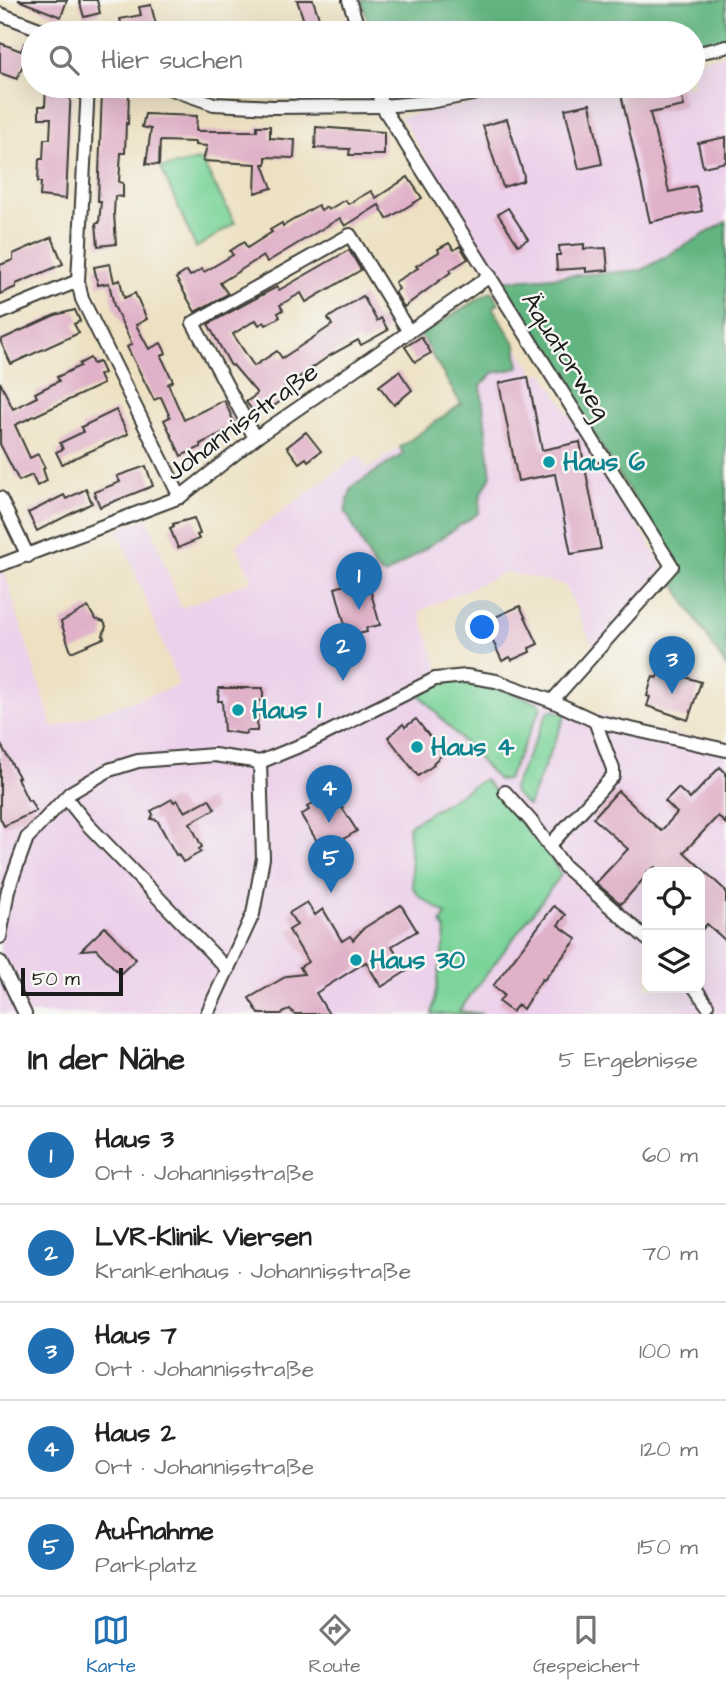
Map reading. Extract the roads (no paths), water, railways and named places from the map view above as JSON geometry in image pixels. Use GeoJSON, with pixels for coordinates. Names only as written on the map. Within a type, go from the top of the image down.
{"type":"FeatureCollection","features":[{"type":"Feature","properties":{"kind":"street"},"geometry":{"type":"LineString","coordinates":[[349,0],[355,21]]}},
{"type":"Feature","properties":{"kind":"street"},"geometry":{"type":"LineString","coordinates":[[0,14],[21,22]]}},
{"type":"Feature","properties":{"kind":"street"},"geometry":{"type":"LineString","coordinates":[[705,51],[726,47]]}},
{"type":"Feature","properties":{"kind":"street"},"geometry":{"type":"LineString","coordinates":[[87,98],[78,281],[82,299],[180,497]]}},
{"type":"Feature","properties":{"kind":"street"},"geometry":{"type":"LineString","coordinates":[[197,98],[214,104],[273,107],[382,106],[451,98]]}},
{"type":"Feature","properties":{"kind":"street","name":"Äquatorweg"},"geometry":{"type":"LineString","coordinates":[[380,98],[382,106],[607,467],[672,566],[552,701]]}},
{"type":"Feature","properties":{"kind":"street"},"geometry":{"type":"LineString","coordinates":[[255,438],[193,323],[351,235],[409,332]]}},
{"type":"Feature","properties":{"kind":"street","name":"Johannisstraße"},"geometry":{"type":"LineString","coordinates":[[0,565],[180,497],[255,438],[490,276]]}},
{"type":"Feature","properties":{"kind":"street"},"geometry":{"type":"LineString","coordinates":[[0,313],[78,281]]}},
{"type":"Feature","properties":{"kind":"street"},"geometry":{"type":"LineString","coordinates":[[0,498],[28,556]]}},
{"type":"Feature","properties":{"kind":"street"},"geometry":{"type":"LineString","coordinates":[[0,937],[8,890],[27,838],[66,798],[109,770],[138,761],[214,755],[260,762],[309,742],[435,679],[466,676],[496,681],[552,701],[595,721],[726,750]]}},
{"type":"Feature","properties":{"kind":"street"},"geometry":{"type":"LineString","coordinates":[[549,846],[613,776],[613,768],[595,721]]}},
{"type":"Feature","properties":{"kind":"street"},"geometry":{"type":"LineString","coordinates":[[207,1014],[253,914],[263,858],[260,762]]}},
{"type":"Feature","properties":{"kind":"street"},"geometry":{"type":"LineString","coordinates":[[505,792],[531,821],[564,866],[642,935]]}},
{"type":"Feature","properties":{"kind":"street"},"geometry":{"type":"LineString","coordinates":[[66,798],[88,825],[228,970]]}},
{"type":"Feature","properties":{"kind":"street"},"geometry":{"type":"LineString","coordinates":[[0,962],[25,1014]]}},
{"type":"Feature","properties":{"kind":"street"},"geometry":{"type":"LineString","coordinates":[[699,993],[707,1005]]}},
{"type":"Feature","properties":{"kind":"place","name":"Haus 6"},"geometry":{"type":"Point","coordinates":[549,462]}},
{"type":"Feature","properties":{"kind":"place","name":"Haus 3"},"geometry":{"type":"Point","coordinates":[359,610]}},
{"type":"Feature","properties":{"kind":"place","name":"LVR-Klinik Viersen"},"geometry":{"type":"Point","coordinates":[343,681]}},
{"type":"Feature","properties":{"kind":"place","name":"Haus 7"},"geometry":{"type":"Point","coordinates":[672,694]}},
{"type":"Feature","properties":{"kind":"place","name":"Haus 1"},"geometry":{"type":"Point","coordinates":[238,710]}},
{"type":"Feature","properties":{"kind":"place","name":"Haus 4"},"geometry":{"type":"Point","coordinates":[417,747]}},
{"type":"Feature","properties":{"kind":"place","name":"Haus 2"},"geometry":{"type":"Point","coordinates":[329,823]}},
{"type":"Feature","properties":{"kind":"place","name":"Aufnahme"},"geometry":{"type":"Point","coordinates":[331,893]}},
{"type":"Feature","properties":{"kind":"place","name":"Haus 30"},"geometry":{"type":"Point","coordinates":[356,960]}}]}
